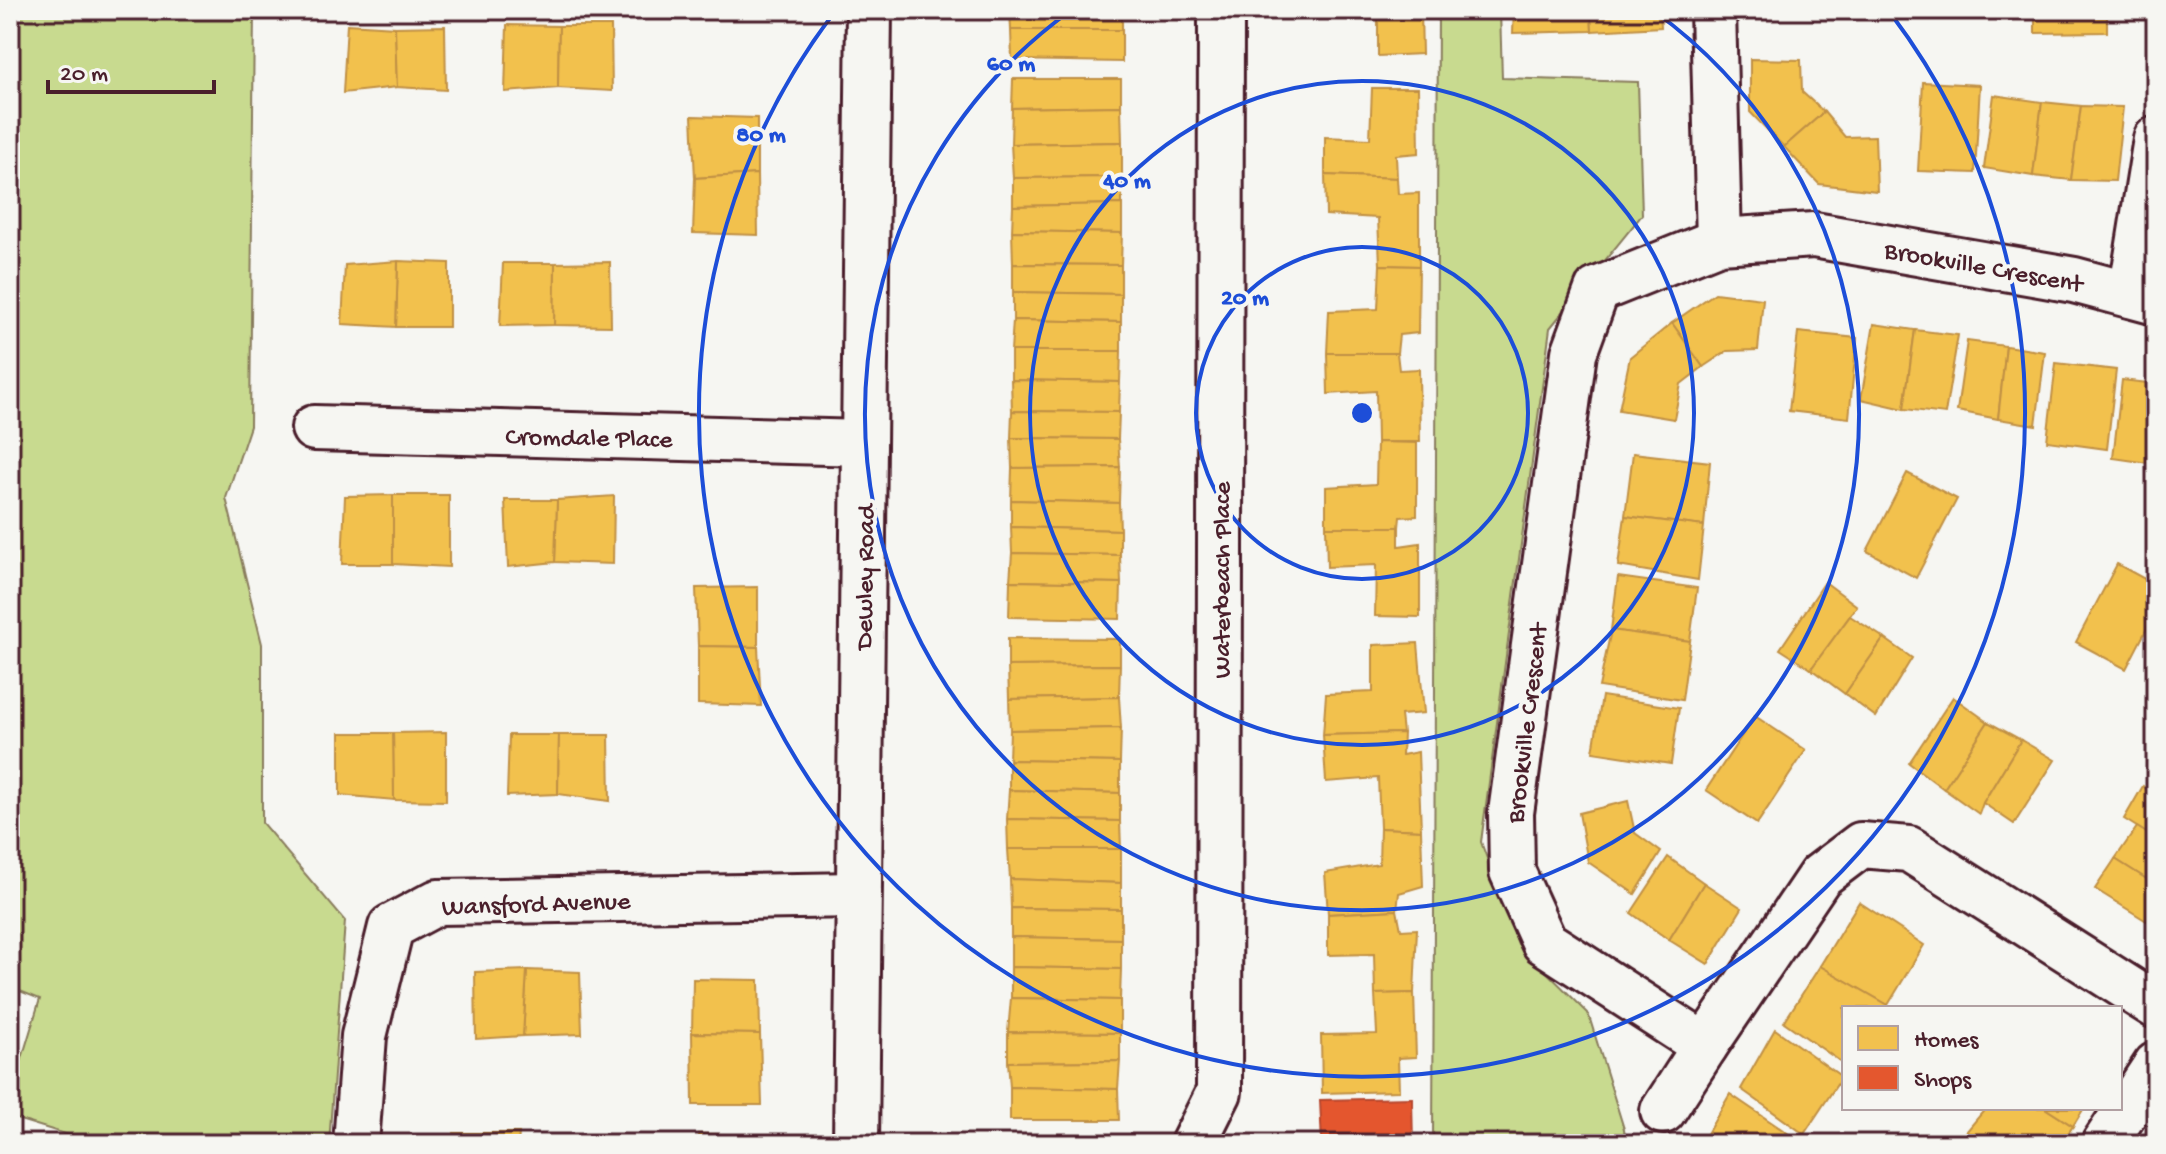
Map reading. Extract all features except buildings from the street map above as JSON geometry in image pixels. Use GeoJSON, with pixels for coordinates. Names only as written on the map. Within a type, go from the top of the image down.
{"type":"FeatureCollection","features":[{"type":"Feature","properties":{"kind":"street","name":"Dewley Road"},"geometry":{"type":"LineString","coordinates":[[856,1144],[869,10]]}},
{"type":"Feature","properties":{"kind":"street","name":"Waterbeach Place"},"geometry":{"type":"LineString","coordinates":[[1193,1144],[1219,1092],[1221,10]]}},
{"type":"Feature","properties":{"kind":"street"},"geometry":{"type":"LineString","coordinates":[[1713,10],[1719,241]]}},
{"type":"Feature","properties":{"kind":"street"},"geometry":{"type":"LineString","coordinates":[[2144,299],[2156,139]]}},
{"type":"Feature","properties":{"kind":"street","name":"Brookville Crescent"},"geometry":{"type":"LineString","coordinates":[[1705,1046],[1544,942],[1512,871],[1511,813],[1574,353],[1597,290],[1719,241],[1814,235],[2074,280],[2144,299]]}},
{"type":"Feature","properties":{"kind":"street","name":"Cromdale Place"},"geometry":{"type":"LineString","coordinates":[[314,428],[864,443]]}},
{"type":"Feature","properties":{"kind":"street"},"geometry":{"type":"LineString","coordinates":[[1663,1111],[1820,876],[1861,845],[1909,849],[2156,1006]]}},
{"type":"Feature","properties":{"kind":"street","name":"Wansford Avenue"},"geometry":{"type":"LineString","coordinates":[[356,1144],[364,1036],[391,927],[438,902],[858,895]]}},
{"type":"Feature","properties":{"kind":"street"},"geometry":{"type":"LineString","coordinates":[[2104,1144],[2156,1065]]}},
{"type":"Feature","properties":{"kind":"green space"},"geometry":{"type":"Polygon","coordinates":[[[10,10],[254,10],[250,426],[226,498],[262,644],[262,823],[345,921],[329,1144],[98,1144],[10,1117],[10,1098],[40,999],[10,987],[10,10]]]}},
{"type":"Feature","properties":{"kind":"green space"},"geometry":{"type":"Polygon","coordinates":[[[1438,10],[1500,10],[1502,78],[1638,82],[1642,215],[1550,328],[1481,842],[1518,944],[1588,1013],[1626,1144],[1433,1144],[1438,10]]]}}]}
